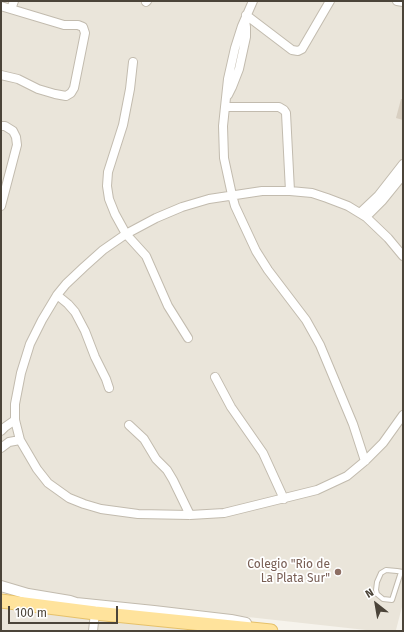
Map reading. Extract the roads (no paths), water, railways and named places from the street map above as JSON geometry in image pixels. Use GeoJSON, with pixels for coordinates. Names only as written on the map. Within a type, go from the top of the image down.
{"type":"FeatureCollection","features":[{"type":"Feature","properties":{"kind":"main road"},"geometry":{"type":"LineString","coordinates":[[1,601],[77,607],[95,613],[270,631]]}},
{"type":"Feature","properties":{"kind":"street"},"geometry":{"type":"LineString","coordinates":[[253,1],[245,17],[234,48],[225,103],[223,126],[224,158],[234,206],[256,251],[268,270],[306,320],[320,345],[353,424],[365,461]]}},
{"type":"Feature","properties":{"kind":"street"},"geometry":{"type":"LineString","coordinates":[[245,17],[292,50],[298,51],[302,49],[330,1]]}},
{"type":"Feature","properties":{"kind":"street"},"geometry":{"type":"LineString","coordinates":[[397,1],[403,2]]}},
{"type":"Feature","properties":{"kind":"street"},"geometry":{"type":"LineString","coordinates":[[1,6],[13,5],[64,25],[78,25],[83,27],[85,33],[74,88],[71,93],[66,96],[38,89],[18,79],[1,75]]}},
{"type":"Feature","properties":{"kind":"street"},"geometry":{"type":"LineString","coordinates":[[133,62],[130,89],[123,125],[108,172],[107,186],[109,199],[126,234],[146,256],[168,306],[188,338]]}},
{"type":"Feature","properties":{"kind":"street"},"geometry":{"type":"LineString","coordinates":[[225,103],[279,107],[284,110],[286,113],[290,191]]}},
{"type":"Feature","properties":{"kind":"street"},"geometry":{"type":"LineString","coordinates":[[1,126],[5,126],[13,131],[16,137],[16,145],[1,206]]}},
{"type":"Feature","properties":{"kind":"street"},"geometry":{"type":"LineString","coordinates":[[363,215],[403,164]]}},
{"type":"Feature","properties":{"kind":"street"},"geometry":{"type":"LineString","coordinates":[[363,215],[382,201],[403,175]]}},
{"type":"Feature","properties":{"kind":"street"},"geometry":{"type":"LineString","coordinates":[[403,256],[388,238],[363,215],[348,206],[312,193],[262,191],[209,199],[182,206],[126,234],[103,250],[66,284],[57,295],[30,344],[20,373],[15,404],[15,420],[20,440],[37,469],[48,483],[69,498],[101,509],[138,514],[190,515],[224,513],[317,490],[333,483],[347,476],[384,444],[403,415]]}},
{"type":"Feature","properties":{"kind":"street"},"geometry":{"type":"LineString","coordinates":[[57,295],[75,312],[85,331],[109,388]]}},
{"type":"Feature","properties":{"kind":"street"},"geometry":{"type":"LineString","coordinates":[[215,377],[231,407],[263,452],[284,499]]}},
{"type":"Feature","properties":{"kind":"street"},"geometry":{"type":"LineString","coordinates":[[1,431],[15,420]]}},
{"type":"Feature","properties":{"kind":"street"},"geometry":{"type":"LineString","coordinates":[[129,426],[144,439],[153,455],[174,480],[190,515]]}},
{"type":"Feature","properties":{"kind":"street"},"geometry":{"type":"LineString","coordinates":[[1,448],[9,442],[20,440]]}},
{"type":"Feature","properties":{"kind":"street"},"geometry":{"type":"LineString","coordinates":[[1,586],[28,594],[70,601],[77,607],[154,610],[231,620],[261,626],[270,631]]}},
{"type":"Feature","properties":{"kind":"street"},"geometry":{"type":"LineString","coordinates":[[93,631],[95,613]]}},
{"type":"Feature","properties":{"kind":"lane"},"geometry":{"type":"LineString","coordinates":[[386,570],[402,572],[392,600],[383,599],[377,594],[377,582],[381,573],[386,570]]}},
{"type":"Feature","properties":{"kind":"place","name":"Colegio \"Rio de La Plata Sur\""},"geometry":{"type":"Point","coordinates":[338,572]}}]}
